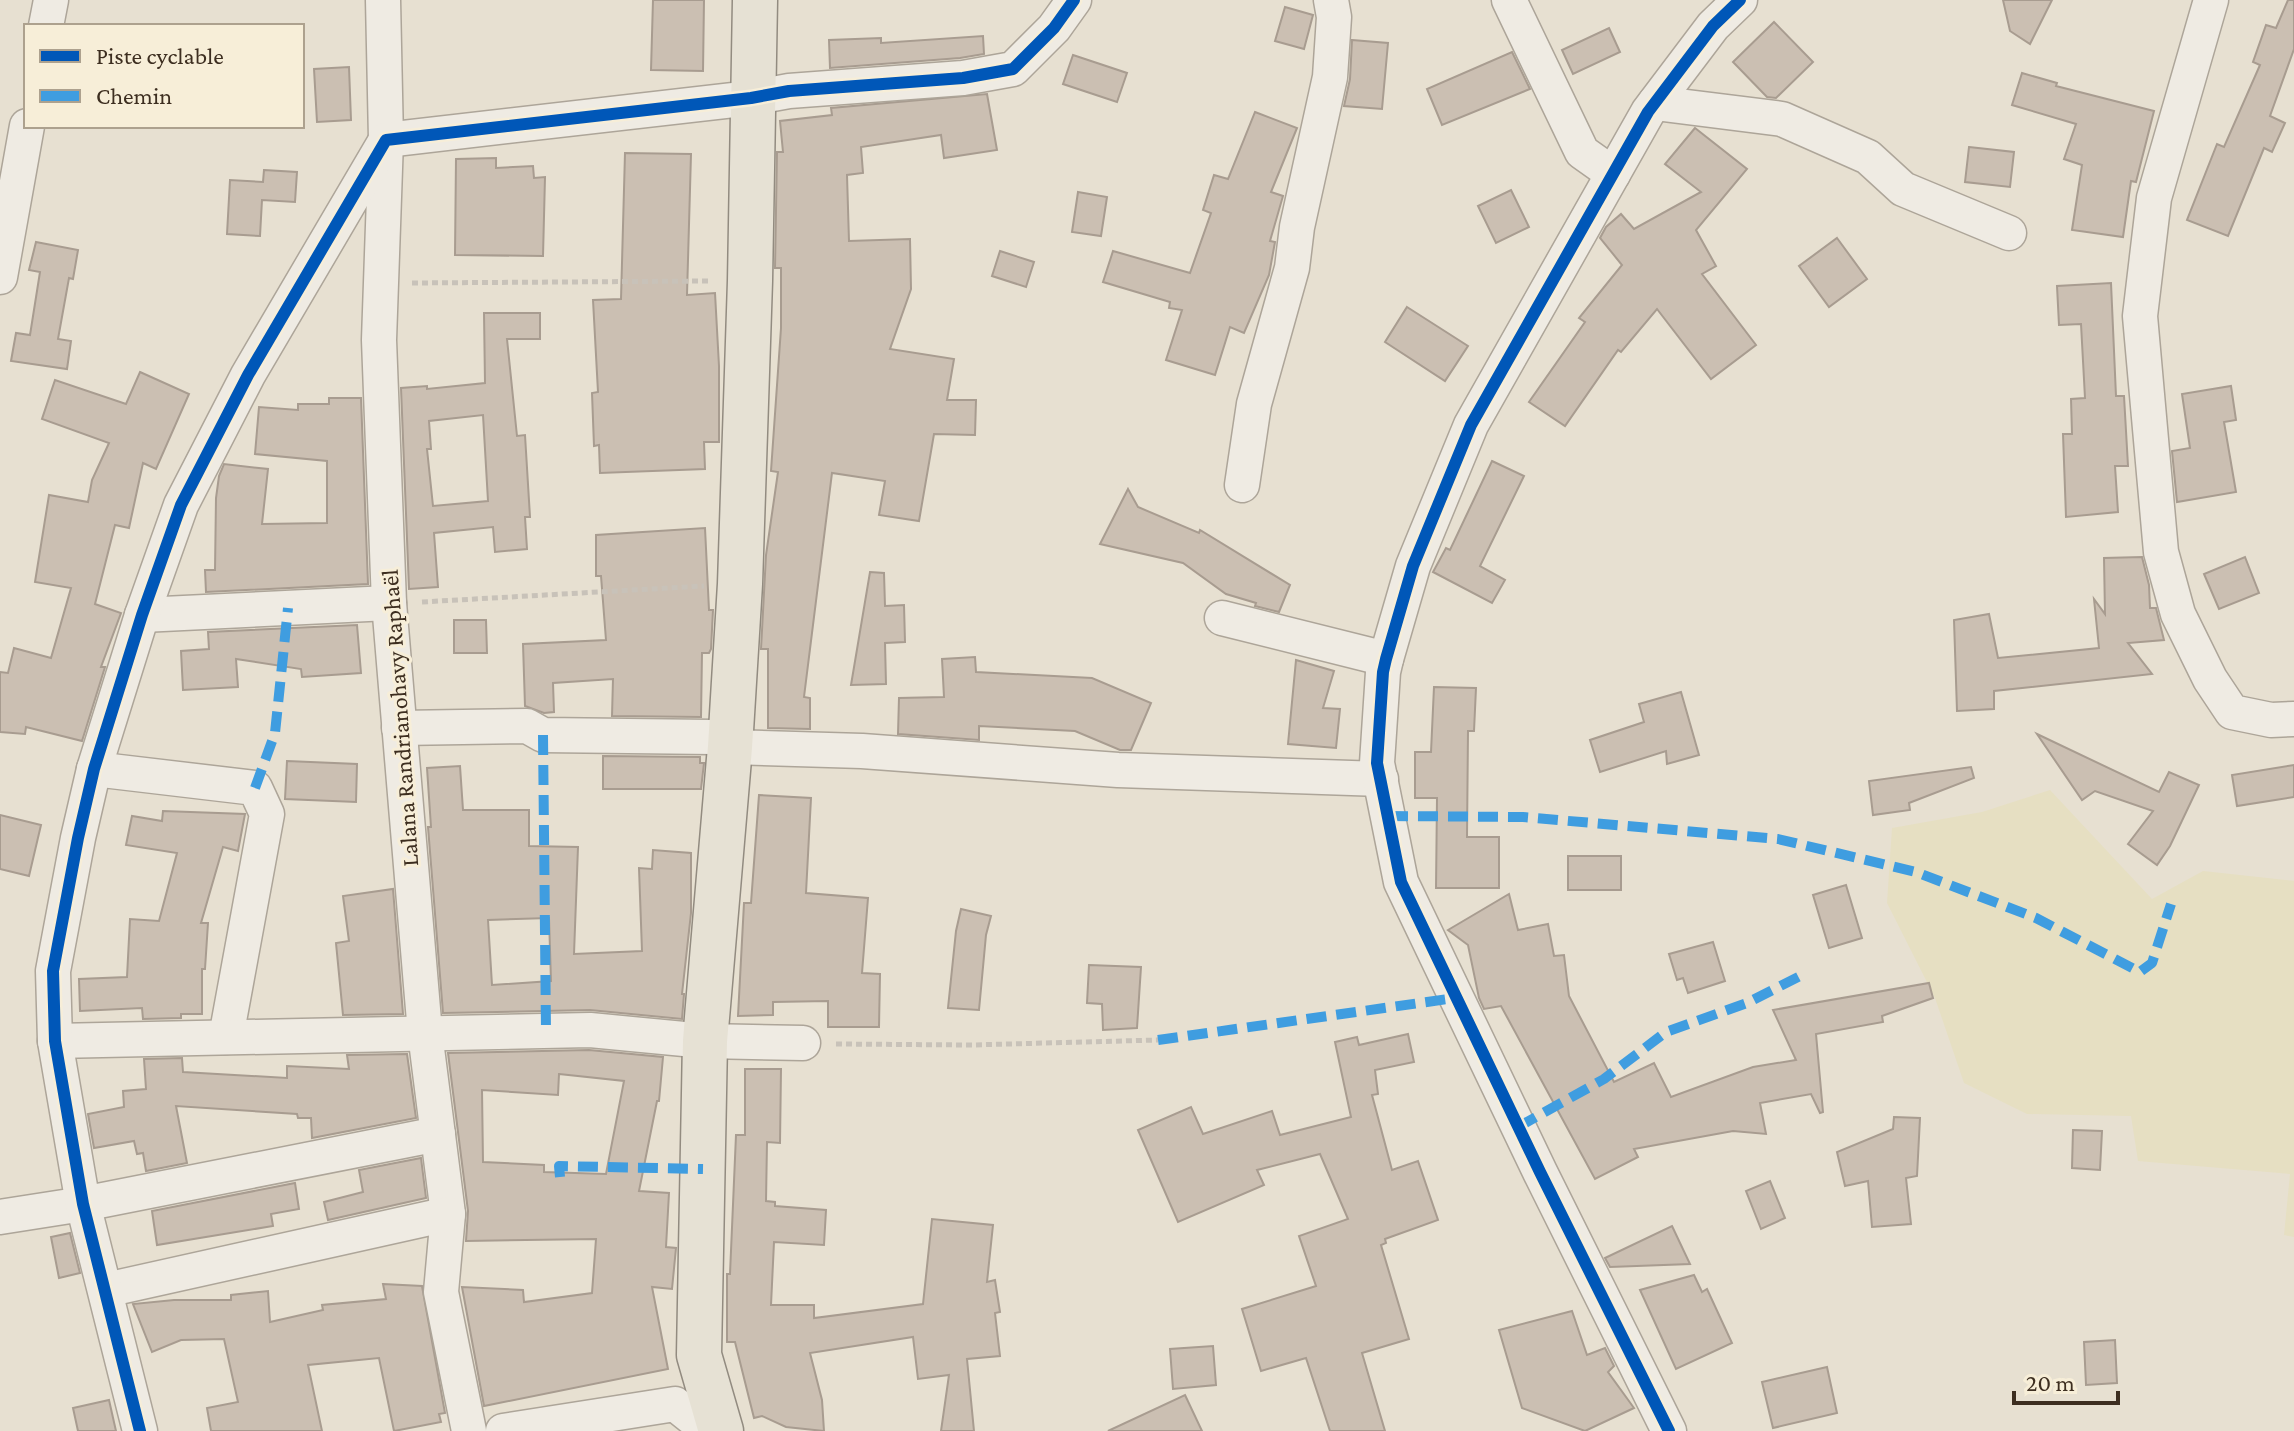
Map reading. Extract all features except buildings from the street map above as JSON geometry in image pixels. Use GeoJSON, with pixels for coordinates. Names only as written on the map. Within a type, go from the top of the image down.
{"type":"FeatureCollection","features":[{"type":"Feature","properties":{"kind":"main road"},"geometry":{"type":"LineString","coordinates":[[721,1431],[699,1355],[705,1041],[730,747],[740,584],[755,0]]}},
{"type":"Feature","properties":{"kind":"street"},"geometry":{"type":"LineString","coordinates":[[46,24],[51,0]]}},
{"type":"Feature","properties":{"kind":"street","name":"Lalana Randrianohavy Raphaël"},"geometry":{"type":"LineString","coordinates":[[383,0],[386,140],[379,340],[389,603],[425,1033],[448,1214],[441,1292],[469,1431]]}},
{"type":"Feature","properties":{"kind":"street"},"geometry":{"type":"LineString","coordinates":[[140,1431],[83,1204],[55,1041],[53,971],[78,838],[94,769],[142,615],[181,505],[248,375],[386,140],[789,91],[963,78],[1013,69],[1054,28],[1074,0]]}},
{"type":"Feature","properties":{"kind":"street"},"geometry":{"type":"LineString","coordinates":[[1242,485],[1254,404],[1292,268],[1297,227],[1330,77],[1334,17],[1331,0]]}},
{"type":"Feature","properties":{"kind":"street"},"geometry":{"type":"LineString","coordinates":[[1509,0],[1582,152],[1613,174]]}},
{"type":"Feature","properties":{"kind":"street"},"geometry":{"type":"LineString","coordinates":[[1660,1423],[1401,882],[1377,763],[1386,659],[1413,566],[1471,425],[1655,103],[1713,26],[1740,0]]}},
{"type":"Feature","properties":{"kind":"street"},"geometry":{"type":"LineString","coordinates":[[2211,0],[2154,198],[2140,316],[2161,552],[2178,614],[2210,679],[2232,712],[2271,720],[2294,719]]}},
{"type":"Feature","properties":{"kind":"street"},"geometry":{"type":"LineString","coordinates":[[1655,103],[1782,119],[1868,157],[1903,189],[2009,233]]}},
{"type":"Feature","properties":{"kind":"street"},"geometry":{"type":"LineString","coordinates":[[0,277],[27,128]]}},
{"type":"Feature","properties":{"kind":"street"},"geometry":{"type":"LineString","coordinates":[[142,615],[389,603]]}},
{"type":"Feature","properties":{"kind":"street"},"geometry":{"type":"LineString","coordinates":[[1222,618],[1386,659]]}},
{"type":"Feature","properties":{"kind":"street"},"geometry":{"type":"LineString","coordinates":[[399,728],[527,726],[543,735],[713,737],[730,747],[862,751],[1118,770],[1381,779]]}},
{"type":"Feature","properties":{"kind":"street"},"geometry":{"type":"LineString","coordinates":[[94,769],[255,788],[267,814],[226,1037]]}},
{"type":"Feature","properties":{"kind":"street"},"geometry":{"type":"LineString","coordinates":[[55,1041],[590,1030],[705,1041],[803,1043]]}},
{"type":"Feature","properties":{"kind":"street"},"geometry":{"type":"LineString","coordinates":[[0,1217],[83,1204],[438,1134]]}},
{"type":"Feature","properties":{"kind":"street"},"geometry":{"type":"LineString","coordinates":[[106,1290],[448,1214]]}},
{"type":"Feature","properties":{"kind":"street"},"geometry":{"type":"LineString","coordinates":[[503,1431],[675,1404],[709,1431]]}},
{"type":"Feature","properties":{"kind":"path"},"geometry":{"type":"LineString","coordinates":[[379,283],[750,281]]}},
{"type":"Feature","properties":{"kind":"path"},"geometry":{"type":"LineString","coordinates":[[389,603],[740,584]]}},
{"type":"Feature","properties":{"kind":"path"},"geometry":{"type":"LineString","coordinates":[[803,1043],[972,1045],[1158,1040]]}},
{"type":"Feature","properties":{"kind":"shaded area"},"geometry":{"type":"Polygon","coordinates":[[[2050,790],[2152,899],[2203,871],[2294,881],[2294,1237],[2284,1235],[2290,1174],[2138,1161],[2131,1116],[2027,1114],[1964,1083],[1935,998],[1887,903],[1892,828],[1982,812],[2050,790]]]}},
{"type":"Feature","properties":{"kind":"marked path"},"geometry":{"type":"LineString","coordinates":[[255,788],[275,733],[288,608]]}},
{"type":"Feature","properties":{"kind":"marked path"},"geometry":{"type":"LineString","coordinates":[[543,735],[546,1031]]}},
{"type":"Feature","properties":{"kind":"marked path"},"geometry":{"type":"LineString","coordinates":[[1388,816],[1523,817],[1778,839],[1916,872],[2036,918],[2140,972],[2152,963],[2171,904]]}},
{"type":"Feature","properties":{"kind":"marked path"},"geometry":{"type":"LineString","coordinates":[[1518,1127],[1604,1079],[1666,1032],[1747,1003],[1804,974]]}},
{"type":"Feature","properties":{"kind":"marked path"},"geometry":{"type":"LineString","coordinates":[[1158,1040],[1455,998]]}},
{"type":"Feature","properties":{"kind":"marked path"},"geometry":{"type":"LineString","coordinates":[[560,1177],[559,1166],[703,1169]]}},
{"type":"Feature","properties":{"kind":"cycle path"},"geometry":{"type":"LineString","coordinates":[[140,1431],[83,1204],[55,1041],[53,971],[78,838],[94,769],[142,615],[181,505],[248,375],[386,140],[789,91],[963,78],[1013,69],[1054,28],[1074,0]]}},
{"type":"Feature","properties":{"kind":"cycle path"},"geometry":{"type":"LineString","coordinates":[[1669,1431],[1401,882],[1377,763],[1386,659],[1413,566],[1471,425],[1648,112],[1713,26],[1740,0]]}}]}
